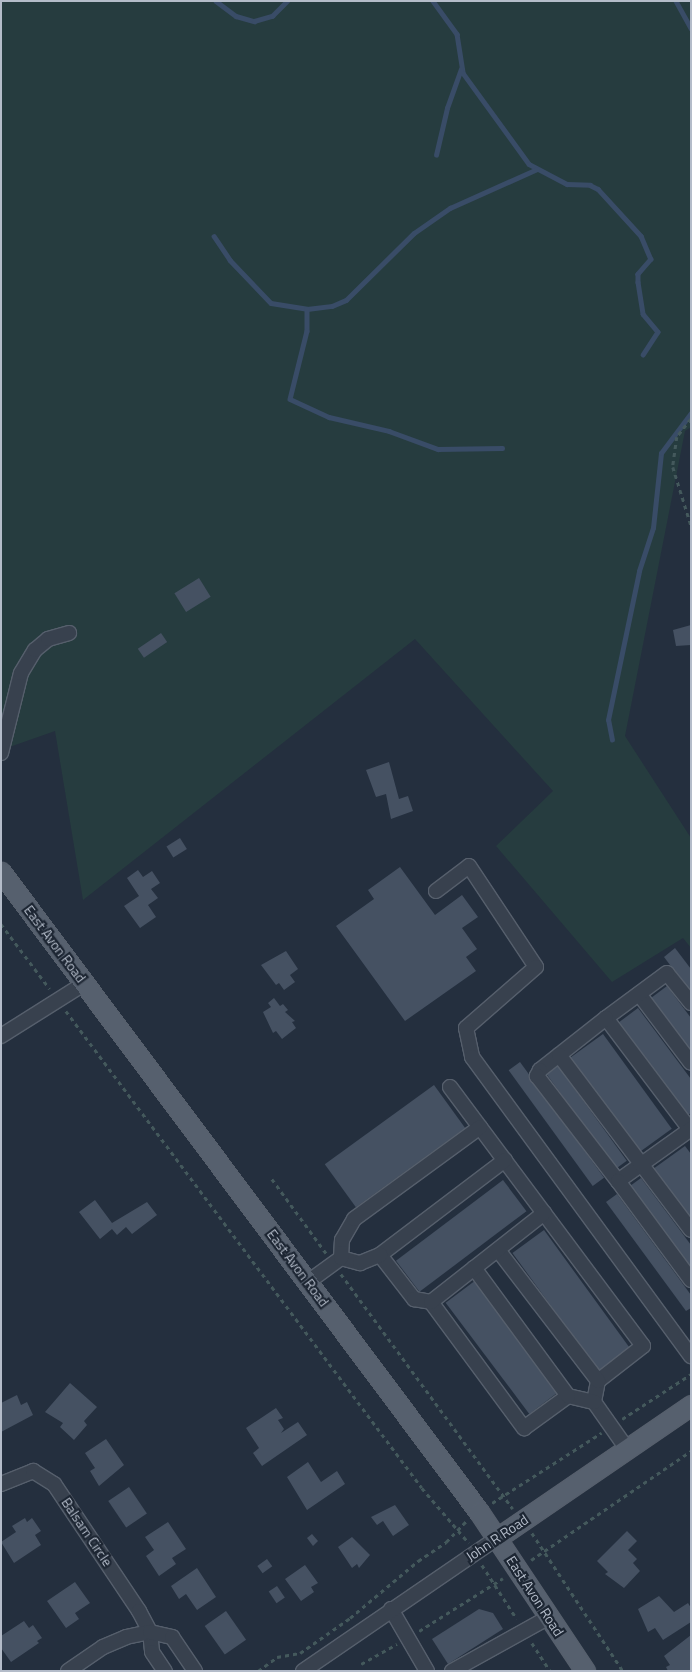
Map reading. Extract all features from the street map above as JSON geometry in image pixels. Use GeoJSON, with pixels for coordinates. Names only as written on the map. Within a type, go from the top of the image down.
{"type":"FeatureCollection","features":[{"type":"Feature","properties":{"kind":"main road","name":"East Avon Road"},"geometry":{"type":"LineString","coordinates":[[1,872],[497,1538],[585,1671]]}},
{"type":"Feature","properties":{"kind":"main road","name":"John R Road"},"geometry":{"type":"LineString","coordinates":[[497,1538],[691,1405]]}},
{"type":"Feature","properties":{"kind":"street"},"geometry":{"type":"LineString","coordinates":[[1,753],[21,672],[35,650],[48,639],[69,633]]}},
{"type":"Feature","properties":{"kind":"street"},"geometry":{"type":"LineString","coordinates":[[436,891],[469,866],[536,967],[466,1028],[472,1057],[691,1356]]}},
{"type":"Feature","properties":{"kind":"street"},"geometry":{"type":"LineString","coordinates":[[691,1003],[667,973],[540,1070],[538,1076],[691,1280]]}},
{"type":"Feature","properties":{"kind":"street"},"geometry":{"type":"LineString","coordinates":[[1,1036],[57,999],[85,984]]}},
{"type":"Feature","properties":{"kind":"street"},"geometry":{"type":"LineString","coordinates":[[639,994],[691,1063]]}},
{"type":"Feature","properties":{"kind":"street"},"geometry":{"type":"LineString","coordinates":[[606,1018],[690,1130],[618,1181]]}},
{"type":"Feature","properties":{"kind":"street"},"geometry":{"type":"LineString","coordinates":[[559,1055],[691,1230]]}},
{"type":"Feature","properties":{"kind":"street"},"geometry":{"type":"LineString","coordinates":[[450,1087],[643,1346],[598,1381],[594,1402]]}},
{"type":"Feature","properties":{"kind":"street"},"geometry":{"type":"LineString","coordinates":[[308,1282],[337,1261],[342,1240],[354,1219],[480,1127]]}},
{"type":"Feature","properties":{"kind":"street"},"geometry":{"type":"LineString","coordinates":[[337,1261],[360,1263],[380,1255],[505,1160]]}},
{"type":"Feature","properties":{"kind":"street"},"geometry":{"type":"LineString","coordinates":[[431,1302],[544,1213]]}},
{"type":"Feature","properties":{"kind":"street"},"geometry":{"type":"LineString","coordinates":[[498,1250],[598,1381]]}},
{"type":"Feature","properties":{"kind":"street"},"geometry":{"type":"LineString","coordinates":[[380,1255],[414,1299],[431,1302],[524,1428],[568,1396]]}},
{"type":"Feature","properties":{"kind":"street"},"geometry":{"type":"LineString","coordinates":[[474,1268],[568,1396],[594,1402],[627,1449]]}},
{"type":"Feature","properties":{"kind":"street","name":"Balsam Circle"},"geometry":{"type":"LineString","coordinates":[[1,1484],[33,1471],[54,1484],[139,1610],[150,1632],[152,1652],[165,1671]]}},
{"type":"Feature","properties":{"kind":"street","name":"John R Road"},"geometry":{"type":"LineString","coordinates":[[303,1671],[497,1538]]}},
{"type":"Feature","properties":{"kind":"street"},"geometry":{"type":"LineString","coordinates":[[391,1609],[427,1671]]}},
{"type":"Feature","properties":{"kind":"street"},"geometry":{"type":"LineString","coordinates":[[452,1671],[549,1617]]}},
{"type":"Feature","properties":{"kind":"street"},"geometry":{"type":"LineString","coordinates":[[68,1671],[103,1647],[126,1637],[150,1632],[172,1637],[195,1671]]}},
{"type":"Feature","properties":{"kind":"path"},"geometry":{"type":"LineString","coordinates":[[691,419],[677,437],[672,467],[691,525]]}},
{"type":"Feature","properties":{"kind":"path"},"geometry":{"type":"LineString","coordinates":[[1,924],[398,1456],[466,1538]]}},
{"type":"Feature","properties":{"kind":"path"},"geometry":{"type":"LineString","coordinates":[[272,1179],[337,1261],[503,1497],[691,1374]]}},
{"type":"Feature","properties":{"kind":"path"},"geometry":{"type":"LineString","coordinates":[[538,1556],[691,1451]]}},
{"type":"Feature","properties":{"kind":"path"},"geometry":{"type":"LineString","coordinates":[[258,1671],[277,1657],[300,1653],[343,1623],[418,1561],[446,1542],[463,1523]]}},
{"type":"Feature","properties":{"kind":"path"},"geometry":{"type":"LineString","coordinates":[[538,1540],[623,1671]]}},
{"type":"Feature","properties":{"kind":"path"},"geometry":{"type":"LineString","coordinates":[[361,1664],[408,1638],[500,1580]]}},
{"type":"Feature","properties":{"kind":"green space"},"geometry":{"type":"Polygon","coordinates":[[[1,1],[691,1],[691,427],[685,431],[625,736],[691,838],[691,948],[683,938],[612,982],[496,846],[553,791],[415,639],[83,900],[55,731],[1,750],[1,1]]]}},
{"type":"Feature","properties":{"kind":"building"},"geometry":{"type":"Polygon","coordinates":[[[199,578],[211,597],[186,612],[174,593],[199,578]]]}},
{"type":"Feature","properties":{"kind":"building"},"geometry":{"type":"Polygon","coordinates":[[[691,625],[691,645],[676,646],[673,630],[691,625]]]}},
{"type":"Feature","properties":{"kind":"building"},"geometry":{"type":"Polygon","coordinates":[[[161,633],[167,642],[144,658],[138,649],[161,633]]]}},
{"type":"Feature","properties":{"kind":"building"},"geometry":{"type":"Polygon","coordinates":[[[389,762],[399,799],[408,796],[413,811],[391,819],[386,794],[376,797],[366,770],[389,762]]]}},
{"type":"Feature","properties":{"kind":"building"},"geometry":{"type":"Polygon","coordinates":[[[180,838],[187,849],[173,858],[166,846],[180,838]]]}},
{"type":"Feature","properties":{"kind":"building"},"geometry":{"type":"Polygon","coordinates":[[[400,867],[435,915],[462,895],[478,917],[462,928],[477,949],[466,957],[476,971],[405,1021],[336,926],[374,899],[368,890],[400,867]]]}},
{"type":"Feature","properties":{"kind":"building"},"geometry":{"type":"Polygon","coordinates":[[[138,870],[143,877],[152,871],[160,883],[151,889],[158,898],[148,905],[156,917],[140,928],[124,906],[139,896],[127,878],[138,870]]]}},
{"type":"Feature","properties":{"kind":"building"},"geometry":{"type":"Polygon","coordinates":[[[675,948],[691,969],[691,993],[664,957],[675,948]]]}},
{"type":"Feature","properties":{"kind":"building"},"geometry":{"type":"Polygon","coordinates":[[[286,951],[298,969],[290,975],[295,982],[284,990],[279,983],[276,985],[261,965],[286,951]]]}},
{"type":"Feature","properties":{"kind":"building"},"geometry":{"type":"Polygon","coordinates":[[[667,986],[691,1018],[691,1052],[651,998],[667,986]]]}},
{"type":"Feature","properties":{"kind":"building"},"geometry":{"type":"Polygon","coordinates":[[[274,998],[280,1006],[283,1004],[288,1010],[285,1012],[295,1021],[292,1022],[296,1028],[282,1039],[276,1031],[273,1033],[263,1012],[271,1007],[268,1003],[274,998]]]}},
{"type":"Feature","properties":{"kind":"building"},"geometry":{"type":"Polygon","coordinates":[[[638,1008],[691,1079],[691,1113],[686,1116],[618,1023],[638,1008]]]}},
{"type":"Feature","properties":{"kind":"building"},"geometry":{"type":"Polygon","coordinates":[[[603,1034],[672,1129],[639,1153],[570,1058],[603,1034]]]}},
{"type":"Feature","properties":{"kind":"building"},"geometry":{"type":"Polygon","coordinates":[[[520,1062],[604,1178],[593,1186],[509,1070],[520,1062]]]}},
{"type":"Feature","properties":{"kind":"building"},"geometry":{"type":"Polygon","coordinates":[[[558,1066],[627,1161],[615,1169],[547,1074],[558,1066]]]}},
{"type":"Feature","properties":{"kind":"building"},"geometry":{"type":"Polygon","coordinates":[[[434,1085],[465,1128],[356,1207],[325,1164],[434,1085]]]}},
{"type":"Feature","properties":{"kind":"building"},"geometry":{"type":"Polygon","coordinates":[[[685,1146],[691,1154],[691,1219],[653,1169],[685,1146]]]}},
{"type":"Feature","properties":{"kind":"building"},"geometry":{"type":"Polygon","coordinates":[[[641,1178],[691,1245],[691,1269],[630,1186],[641,1178]]]}},
{"type":"Feature","properties":{"kind":"building"},"geometry":{"type":"Polygon","coordinates":[[[503,1180],[526,1211],[419,1292],[396,1261],[503,1180]]]}},
{"type":"Feature","properties":{"kind":"building"},"geometry":{"type":"Polygon","coordinates":[[[617,1194],[691,1295],[691,1308],[686,1311],[606,1202],[617,1194]]]}},
{"type":"Feature","properties":{"kind":"building"},"geometry":{"type":"Polygon","coordinates":[[[95,1200],[112,1223],[147,1202],[157,1215],[132,1234],[126,1227],[117,1235],[112,1229],[100,1239],[79,1212],[95,1200]]]}},
{"type":"Feature","properties":{"kind":"building"},"geometry":{"type":"Polygon","coordinates":[[[544,1230],[630,1348],[598,1371],[512,1253],[544,1230]]]}},
{"type":"Feature","properties":{"kind":"building"},"geometry":{"type":"Polygon","coordinates":[[[476,1280],[560,1391],[529,1414],[446,1303],[476,1280]]]}},
{"type":"Feature","properties":{"kind":"building"},"geometry":{"type":"Polygon","coordinates":[[[70,1383],[97,1407],[84,1421],[87,1425],[74,1440],[60,1427],[63,1423],[45,1412],[70,1383]]]}},
{"type":"Feature","properties":{"kind":"building"},"geometry":{"type":"Polygon","coordinates":[[[17,1395],[21,1405],[27,1402],[33,1415],[1,1432],[1,1403],[17,1395]]]}},
{"type":"Feature","properties":{"kind":"building"},"geometry":{"type":"Polygon","coordinates":[[[276,1408],[283,1418],[278,1420],[284,1429],[281,1433],[298,1422],[307,1435],[262,1466],[253,1453],[259,1448],[246,1428],[276,1408]]]}},
{"type":"Feature","properties":{"kind":"building"},"geometry":{"type":"Polygon","coordinates":[[[106,1439],[124,1465],[99,1486],[90,1471],[95,1468],[85,1453],[106,1439]]]}},
{"type":"Feature","properties":{"kind":"building"},"geometry":{"type":"Polygon","coordinates":[[[308,1462],[321,1482],[337,1471],[345,1484],[307,1510],[287,1477],[308,1462]]]}},
{"type":"Feature","properties":{"kind":"building"},"geometry":{"type":"Polygon","coordinates":[[[129,1487],[147,1514],[126,1528],[108,1501],[129,1487]]]}},
{"type":"Feature","properties":{"kind":"building"},"geometry":{"type":"Polygon","coordinates":[[[395,1505],[409,1525],[393,1536],[383,1521],[377,1525],[371,1517],[395,1505]]]}},
{"type":"Feature","properties":{"kind":"building"},"geometry":{"type":"Polygon","coordinates":[[[25,1518],[27,1522],[32,1518],[41,1531],[35,1535],[41,1545],[14,1563],[1,1542],[16,1532],[12,1526],[25,1518]]]}},
{"type":"Feature","properties":{"kind":"building"},"geometry":{"type":"Polygon","coordinates":[[[168,1522],[186,1549],[172,1558],[176,1564],[159,1576],[146,1556],[154,1550],[145,1537],[168,1522]]]}},
{"type":"Feature","properties":{"kind":"building"},"geometry":{"type":"Polygon","coordinates":[[[627,1531],[637,1541],[628,1550],[637,1559],[633,1563],[640,1571],[624,1588],[605,1574],[608,1572],[597,1561],[627,1531]]]}},
{"type":"Feature","properties":{"kind":"building"},"geometry":{"type":"Polygon","coordinates":[[[312,1534],[318,1541],[313,1546],[307,1538],[312,1534]]]}},
{"type":"Feature","properties":{"kind":"building"},"geometry":{"type":"Polygon","coordinates":[[[352,1537],[370,1555],[359,1568],[357,1564],[352,1568],[338,1547],[352,1537]]]}},
{"type":"Feature","properties":{"kind":"building"},"geometry":{"type":"Polygon","coordinates":[[[267,1559],[272,1566],[263,1573],[257,1566],[267,1559]]]}},
{"type":"Feature","properties":{"kind":"building"},"geometry":{"type":"Polygon","coordinates":[[[305,1565],[318,1583],[311,1587],[314,1592],[301,1601],[285,1579],[305,1565]]]}},
{"type":"Feature","properties":{"kind":"building"},"geometry":{"type":"Polygon","coordinates":[[[197,1568],[216,1597],[197,1610],[186,1594],[179,1599],[171,1586],[197,1568]]]}},
{"type":"Feature","properties":{"kind":"building"},"geometry":{"type":"Polygon","coordinates":[[[75,1582],[90,1603],[75,1613],[79,1619],[66,1628],[47,1601],[75,1582]]]}},
{"type":"Feature","properties":{"kind":"building"},"geometry":{"type":"Polygon","coordinates":[[[277,1586],[285,1598],[277,1603],[269,1592],[277,1586]]]}},
{"type":"Feature","properties":{"kind":"building"},"geometry":{"type":"Polygon","coordinates":[[[659,1596],[674,1612],[688,1603],[691,1608],[691,1622],[663,1640],[655,1628],[648,1632],[638,1609],[659,1596]]]}},
{"type":"Feature","properties":{"kind":"building"},"geometry":{"type":"Polygon","coordinates":[[[479,1609],[493,1613],[503,1629],[448,1664],[432,1639],[479,1609]]]}},
{"type":"Feature","properties":{"kind":"building"},"geometry":{"type":"Polygon","coordinates":[[[226,1611],[246,1640],[225,1655],[205,1626],[226,1611]]]}},
{"type":"Feature","properties":{"kind":"building"},"geometry":{"type":"Polygon","coordinates":[[[24,1621],[29,1628],[33,1625],[42,1638],[37,1641],[39,1643],[11,1662],[1,1648],[1,1636],[24,1621]]]}},
{"type":"Feature","properties":{"kind":"building"},"geometry":{"type":"Polygon","coordinates":[[[691,1635],[691,1671],[668,1671],[666,1667],[670,1665],[664,1656],[691,1635]]]}},
{"type":"Feature","properties":{"kind":"waterway"},"geometry":{"type":"LineString","coordinates":[[216,1],[236,16],[254,21],[272,16],[287,1]]}},
{"type":"Feature","properties":{"kind":"waterway"},"geometry":{"type":"LineString","coordinates":[[433,1],[457,34],[463,73],[529,164],[567,184],[590,185],[598,189],[641,236],[651,259],[638,274],[643,314],[658,332],[643,355]]}},
{"type":"Feature","properties":{"kind":"waterway"},"geometry":{"type":"LineString","coordinates":[[676,1],[691,28]]}},
{"type":"Feature","properties":{"kind":"waterway"},"geometry":{"type":"LineString","coordinates":[[436,155],[447,108],[461,69]]}},
{"type":"Feature","properties":{"kind":"waterway"},"geometry":{"type":"LineString","coordinates":[[214,236],[230,260],[271,303],[307,309],[332,306],[346,300],[414,233],[450,208],[537,169]]}},
{"type":"Feature","properties":{"kind":"waterway"},"geometry":{"type":"LineString","coordinates":[[307,309],[307,331],[290,399],[329,417],[389,431],[438,449],[502,448]]}},
{"type":"Feature","properties":{"kind":"waterway"},"geometry":{"type":"LineString","coordinates":[[612,740],[608,720],[639,571],[653,528],[661,453],[691,413]]}}]}
